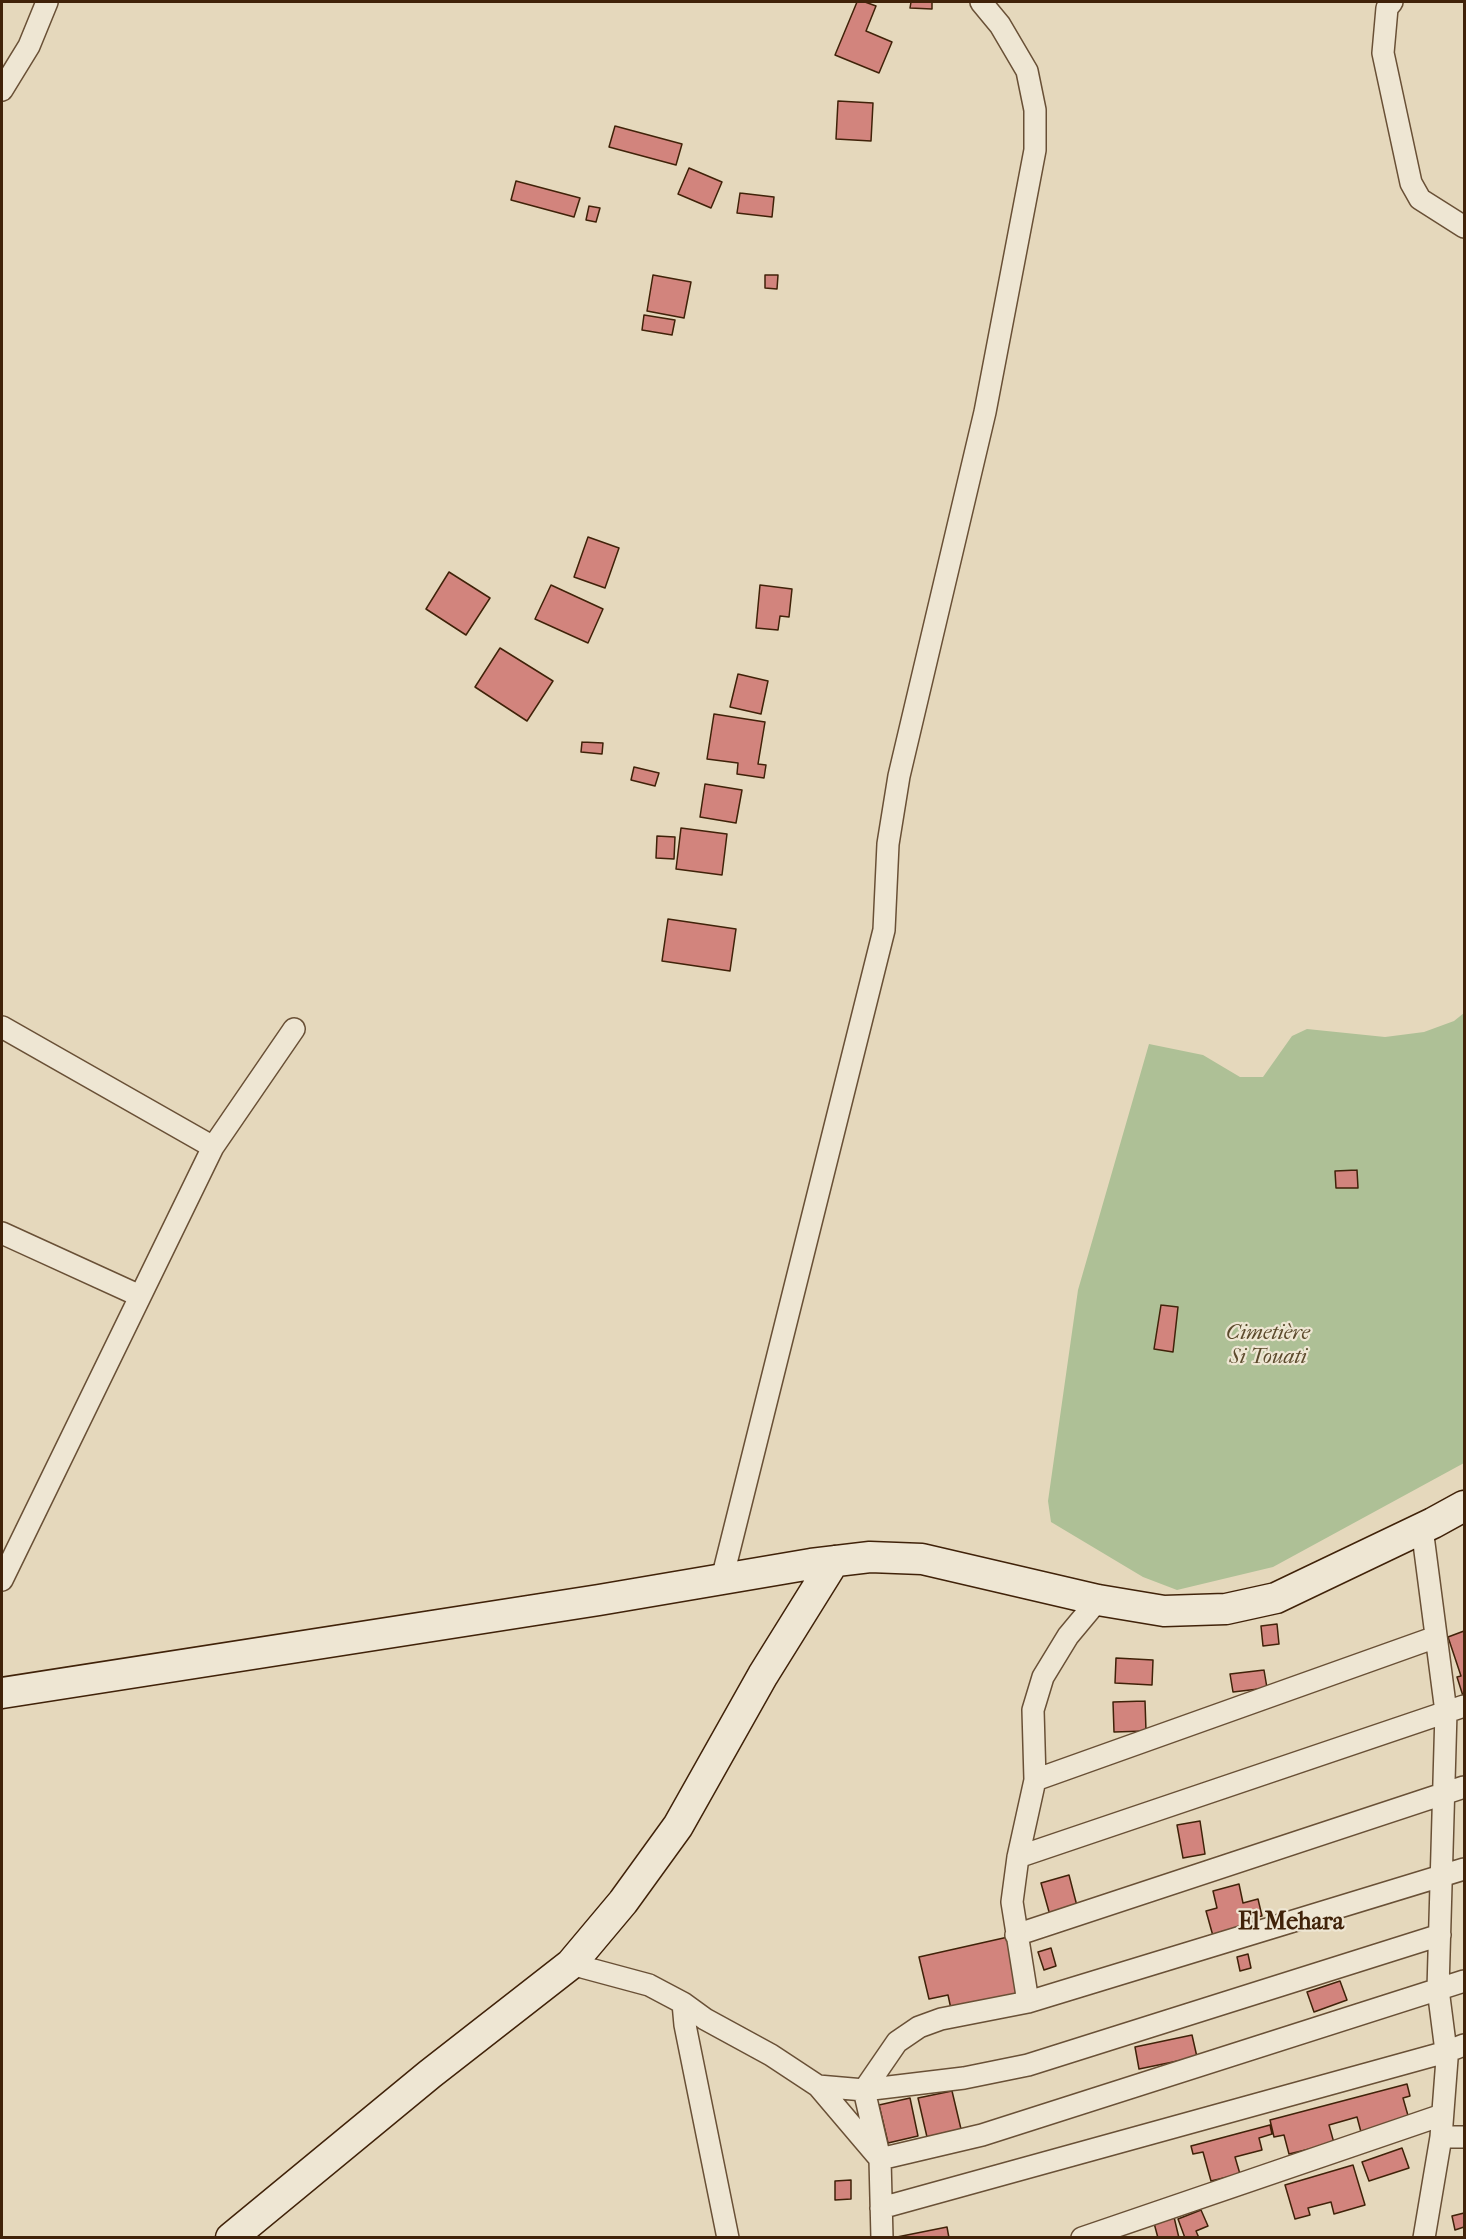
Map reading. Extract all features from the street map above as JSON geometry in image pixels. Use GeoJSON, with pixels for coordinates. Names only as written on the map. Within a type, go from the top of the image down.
{"type":"FeatureCollection","features":[{"type":"Feature","properties":{"kind":"main road"},"geometry":{"type":"LineString","coordinates":[[2,1693],[870,1557],[922,1559],[1098,1600],[1164,1611],[1226,1609],[1276,1598],[1464,1506]]}},
{"type":"Feature","properties":{"kind":"main road"},"geometry":{"type":"LineString","coordinates":[[231,2238],[430,2074],[571,1964],[623,1902],[678,1826],[763,1674],[834,1561]]}},
{"type":"Feature","properties":{"kind":"street"},"geometry":{"type":"LineString","coordinates":[[2,90],[29,46],[47,2]]}},
{"type":"Feature","properties":{"kind":"street"},"geometry":{"type":"LineString","coordinates":[[722,1579],[884,930],[888,844],[899,776],[985,412],[1035,150],[1035,110],[1027,71],[1000,25],[981,2]]}},
{"type":"Feature","properties":{"kind":"street"},"geometry":{"type":"LineString","coordinates":[[1392,2],[1388,8],[1383,53],[1411,183],[1420,199],[1464,227]]}},
{"type":"Feature","properties":{"kind":"street"},"geometry":{"type":"LineString","coordinates":[[2,1027],[213,1147]]}},
{"type":"Feature","properties":{"kind":"street"},"geometry":{"type":"LineString","coordinates":[[2,1580],[213,1147],[294,1029]]}},
{"type":"Feature","properties":{"kind":"street"},"geometry":{"type":"LineString","coordinates":[[2,1233],[140,1296]]}},
{"type":"Feature","properties":{"kind":"street"},"geometry":{"type":"LineString","coordinates":[[1422,1528],[1436,1637],[1455,1709],[1444,1794],[1438,1989],[1455,2049],[1424,2238]]}},
{"type":"Feature","properties":{"kind":"street"},"geometry":{"type":"LineString","coordinates":[[1028,2002],[1012,1902],[1018,1857],[1035,1780],[1033,1710],[1042,1677],[1068,1636],[1098,1600]]}},
{"type":"Feature","properties":{"kind":"street"},"geometry":{"type":"LineString","coordinates":[[1035,1780],[1436,1637]]}},
{"type":"Feature","properties":{"kind":"street"},"geometry":{"type":"LineString","coordinates":[[1018,1857],[1455,1709]]}},
{"type":"Feature","properties":{"kind":"street"},"geometry":{"type":"LineString","coordinates":[[1016,1935],[1464,1787]]}},
{"type":"Feature","properties":{"kind":"street"},"geometry":{"type":"LineString","coordinates":[[882,2238],[880,2159],[864,2090],[897,2042],[920,2027],[941,2019],[1028,2002],[1464,1869]]}},
{"type":"Feature","properties":{"kind":"street"},"geometry":{"type":"LineString","coordinates":[[818,2086],[864,2090],[964,2078],[1028,2065],[1440,1935]]}},
{"type":"Feature","properties":{"kind":"street"},"geometry":{"type":"LineString","coordinates":[[571,1964],[649,1984],[683,2003],[705,2019],[771,2055],[818,2086],[880,2159]]}},
{"type":"Feature","properties":{"kind":"street"},"geometry":{"type":"LineString","coordinates":[[880,2159],[982,2135],[1464,1981]]}},
{"type":"Feature","properties":{"kind":"street"},"geometry":{"type":"LineString","coordinates":[[683,2003],[685,2025],[728,2238]]}},
{"type":"Feature","properties":{"kind":"street"},"geometry":{"type":"LineString","coordinates":[[881,2208],[1455,2049]]}},
{"type":"Feature","properties":{"kind":"street"},"geometry":{"type":"LineString","coordinates":[[1082,2238],[1443,2115]]}},
{"type":"Feature","properties":{"kind":"street"},"geometry":{"type":"LineString","coordinates":[[1441,2137],[1464,2137]]}},
{"type":"Feature","properties":{"kind":"green space","name":"Cimetière Si Touati"},"geometry":{"type":"Polygon","coordinates":[[[1464,1013],[1464,1463],[1273,1567],[1177,1590],[1143,1577],[1051,1522],[1048,1501],[1078,1290],[1149,1044],[1203,1055],[1240,1077],[1263,1077],[1292,1036],[1307,1029],[1385,1037],[1424,1032],[1454,1021],[1464,1013]]]}},
{"type":"Feature","properties":{"kind":"building"},"geometry":{"type":"Polygon","coordinates":[[[857,2],[876,6],[866,31],[892,42],[879,73],[835,55],[857,2]]]}},
{"type":"Feature","properties":{"kind":"building"},"geometry":{"type":"Polygon","coordinates":[[[911,2],[932,2],[932,9],[910,8],[911,2]]]}},
{"type":"Feature","properties":{"kind":"building"},"geometry":{"type":"Polygon","coordinates":[[[838,101],[873,103],[871,141],[836,139],[838,101]]]}},
{"type":"Feature","properties":{"kind":"building"},"geometry":{"type":"Polygon","coordinates":[[[615,126],[682,144],[676,165],[609,147],[615,126]]]}},
{"type":"Feature","properties":{"kind":"building"},"geometry":{"type":"Polygon","coordinates":[[[689,168],[722,182],[711,208],[678,194],[689,168]]]}},
{"type":"Feature","properties":{"kind":"building"},"geometry":{"type":"Polygon","coordinates":[[[516,181],[580,198],[574,217],[511,200],[516,181]]]}},
{"type":"Feature","properties":{"kind":"building"},"geometry":{"type":"Polygon","coordinates":[[[740,193],[774,197],[772,217],[737,213],[740,193]]]}},
{"type":"Feature","properties":{"kind":"building"},"geometry":{"type":"Polygon","coordinates":[[[589,206],[600,208],[596,222],[586,220],[589,206]]]}},
{"type":"Feature","properties":{"kind":"building"},"geometry":{"type":"Polygon","coordinates":[[[653,275],[691,282],[684,318],[647,311],[653,275]]]}},
{"type":"Feature","properties":{"kind":"building"},"geometry":{"type":"Polygon","coordinates":[[[765,275],[778,275],[777,289],[765,288],[765,275]]]}},
{"type":"Feature","properties":{"kind":"building"},"geometry":{"type":"Polygon","coordinates":[[[644,315],[675,320],[672,335],[642,330],[644,315]]]}},
{"type":"Feature","properties":{"kind":"building"},"geometry":{"type":"Polygon","coordinates":[[[588,537],[619,548],[605,588],[574,577],[588,537]]]}},
{"type":"Feature","properties":{"kind":"building"},"geometry":{"type":"Polygon","coordinates":[[[449,572],[490,598],[466,635],[426,609],[449,572]]]}},
{"type":"Feature","properties":{"kind":"building"},"geometry":{"type":"Polygon","coordinates":[[[551,585],[603,609],[588,643],[535,619],[551,585]]]}},
{"type":"Feature","properties":{"kind":"building"},"geometry":{"type":"Polygon","coordinates":[[[760,585],[792,589],[789,617],[780,616],[778,630],[756,628],[760,585]]]}},
{"type":"Feature","properties":{"kind":"building"},"geometry":{"type":"Polygon","coordinates":[[[500,648],[553,681],[527,721],[475,687],[500,648]]]}},
{"type":"Feature","properties":{"kind":"building"},"geometry":{"type":"Polygon","coordinates":[[[738,674],[768,681],[761,714],[730,707],[738,674]]]}},
{"type":"Feature","properties":{"kind":"building"},"geometry":{"type":"Polygon","coordinates":[[[714,714],[765,722],[758,764],[766,765],[764,778],[737,774],[738,763],[707,759],[714,714]]]}},
{"type":"Feature","properties":{"kind":"building"},"geometry":{"type":"Polygon","coordinates":[[[582,742],[603,743],[602,754],[581,752],[582,742]]]}},
{"type":"Feature","properties":{"kind":"building"},"geometry":{"type":"Polygon","coordinates":[[[634,767],[659,773],[655,786],[631,780],[634,767]]]}},
{"type":"Feature","properties":{"kind":"building"},"geometry":{"type":"Polygon","coordinates":[[[705,784],[742,790],[736,823],[700,817],[705,784]]]}},
{"type":"Feature","properties":{"kind":"building"},"geometry":{"type":"Polygon","coordinates":[[[681,828],[727,834],[722,875],[676,869],[681,828]]]}},
{"type":"Feature","properties":{"kind":"building"},"geometry":{"type":"Polygon","coordinates":[[[657,836],[675,837],[674,859],[656,858],[657,836]]]}},
{"type":"Feature","properties":{"kind":"building"},"geometry":{"type":"Polygon","coordinates":[[[668,919],[736,929],[730,971],[662,961],[668,919]]]}},
{"type":"Feature","properties":{"kind":"building"},"geometry":{"type":"Polygon","coordinates":[[[1357,1170],[1358,1188],[1336,1188],[1335,1171],[1357,1170]]]}},
{"type":"Feature","properties":{"kind":"building"},"geometry":{"type":"Polygon","coordinates":[[[1161,1305],[1178,1307],[1173,1352],[1154,1349],[1161,1305]]]}},
{"type":"Feature","properties":{"kind":"building"},"geometry":{"type":"Polygon","coordinates":[[[1277,1624],[1279,1644],[1263,1646],[1261,1626],[1277,1624]]]}},
{"type":"Feature","properties":{"kind":"building"},"geometry":{"type":"Polygon","coordinates":[[[1464,1631],[1463,1696],[1457,1677],[1461,1676],[1448,1637],[1464,1631]]]}},
{"type":"Feature","properties":{"kind":"building"},"geometry":{"type":"Polygon","coordinates":[[[1116,1658],[1153,1660],[1152,1685],[1115,1683],[1116,1658]]]}},
{"type":"Feature","properties":{"kind":"building"},"geometry":{"type":"Polygon","coordinates":[[[1264,1670],[1267,1688],[1233,1692],[1230,1674],[1264,1670]]]}},
{"type":"Feature","properties":{"kind":"building"},"geometry":{"type":"Polygon","coordinates":[[[1145,1701],[1146,1731],[1114,1732],[1113,1702],[1145,1701]]]}},
{"type":"Feature","properties":{"kind":"building"},"geometry":{"type":"Polygon","coordinates":[[[1200,1821],[1205,1854],[1183,1858],[1177,1825],[1200,1821]]]}},
{"type":"Feature","properties":{"kind":"building"},"geometry":{"type":"Polygon","coordinates":[[[1069,1875],[1077,1906],[1051,1919],[1041,1883],[1069,1875]]]}},
{"type":"Feature","properties":{"kind":"building"},"geometry":{"type":"Polygon","coordinates":[[[1239,1884],[1243,1903],[1258,1899],[1262,1916],[1251,1918],[1253,1926],[1213,1936],[1206,1911],[1217,1908],[1213,1891],[1239,1884]]]}},
{"type":"Feature","properties":{"kind":"building"},"geometry":{"type":"Polygon","coordinates":[[[1008,1937],[1021,1993],[951,2009],[948,1995],[929,1999],[919,1957],[1008,1937]]]}},
{"type":"Feature","properties":{"kind":"building"},"geometry":{"type":"Polygon","coordinates":[[[1051,1948],[1056,1966],[1044,1970],[1038,1952],[1051,1948]]]}},
{"type":"Feature","properties":{"kind":"building"},"geometry":{"type":"Polygon","coordinates":[[[1248,1954],[1251,1968],[1240,1971],[1237,1957],[1248,1954]]]}},
{"type":"Feature","properties":{"kind":"building"},"geometry":{"type":"Polygon","coordinates":[[[1340,1981],[1347,2000],[1314,2012],[1307,1992],[1340,1981]]]}},
{"type":"Feature","properties":{"kind":"building"},"geometry":{"type":"Polygon","coordinates":[[[1192,2035],[1197,2057],[1139,2069],[1135,2047],[1192,2035]]]}},
{"type":"Feature","properties":{"kind":"building"},"geometry":{"type":"Polygon","coordinates":[[[1407,2084],[1410,2096],[1403,2098],[1409,2119],[1361,2132],[1357,2117],[1329,2125],[1334,2143],[1289,2154],[1284,2135],[1274,2137],[1270,2120],[1407,2084]]]}},
{"type":"Feature","properties":{"kind":"building"},"geometry":{"type":"Polygon","coordinates":[[[952,2091],[961,2129],[927,2137],[918,2098],[952,2091]]]}},
{"type":"Feature","properties":{"kind":"building"},"geometry":{"type":"Polygon","coordinates":[[[910,2098],[918,2136],[888,2143],[879,2105],[910,2098]]]}},
{"type":"Feature","properties":{"kind":"building"},"geometry":{"type":"Polygon","coordinates":[[[1270,2125],[1272,2134],[1259,2138],[1262,2150],[1235,2157],[1240,2174],[1211,2181],[1203,2152],[1193,2154],[1191,2146],[1270,2125]]]}},
{"type":"Feature","properties":{"kind":"building"},"geometry":{"type":"Polygon","coordinates":[[[1402,2148],[1409,2168],[1369,2181],[1362,2162],[1402,2148]]]}},
{"type":"Feature","properties":{"kind":"building"},"geometry":{"type":"Polygon","coordinates":[[[1353,2165],[1365,2205],[1334,2214],[1331,2202],[1308,2208],[1310,2215],[1295,2219],[1285,2185],[1353,2165]]]}},
{"type":"Feature","properties":{"kind":"building"},"geometry":{"type":"Polygon","coordinates":[[[851,2180],[851,2199],[835,2200],[835,2181],[851,2180]]]}},
{"type":"Feature","properties":{"kind":"building"},"geometry":{"type":"Polygon","coordinates":[[[1201,2210],[1208,2226],[1196,2231],[1199,2238],[1185,2238],[1178,2219],[1201,2210]]]}},
{"type":"Feature","properties":{"kind":"building"},"geometry":{"type":"Polygon","coordinates":[[[1464,2213],[1464,2227],[1455,2230],[1452,2216],[1464,2213]]]}},
{"type":"Feature","properties":{"kind":"building"},"geometry":{"type":"Polygon","coordinates":[[[1174,2217],[1179,2238],[1158,2238],[1154,2223],[1174,2217]]]}},
{"type":"Feature","properties":{"kind":"building"},"geometry":{"type":"Polygon","coordinates":[[[947,2227],[949,2238],[897,2237],[947,2227]]]}},
{"type":"Feature","properties":{"kind":"district","name":"El Mehara"},"geometry":{"type":"Point","coordinates":[1291,1923]}}]}
